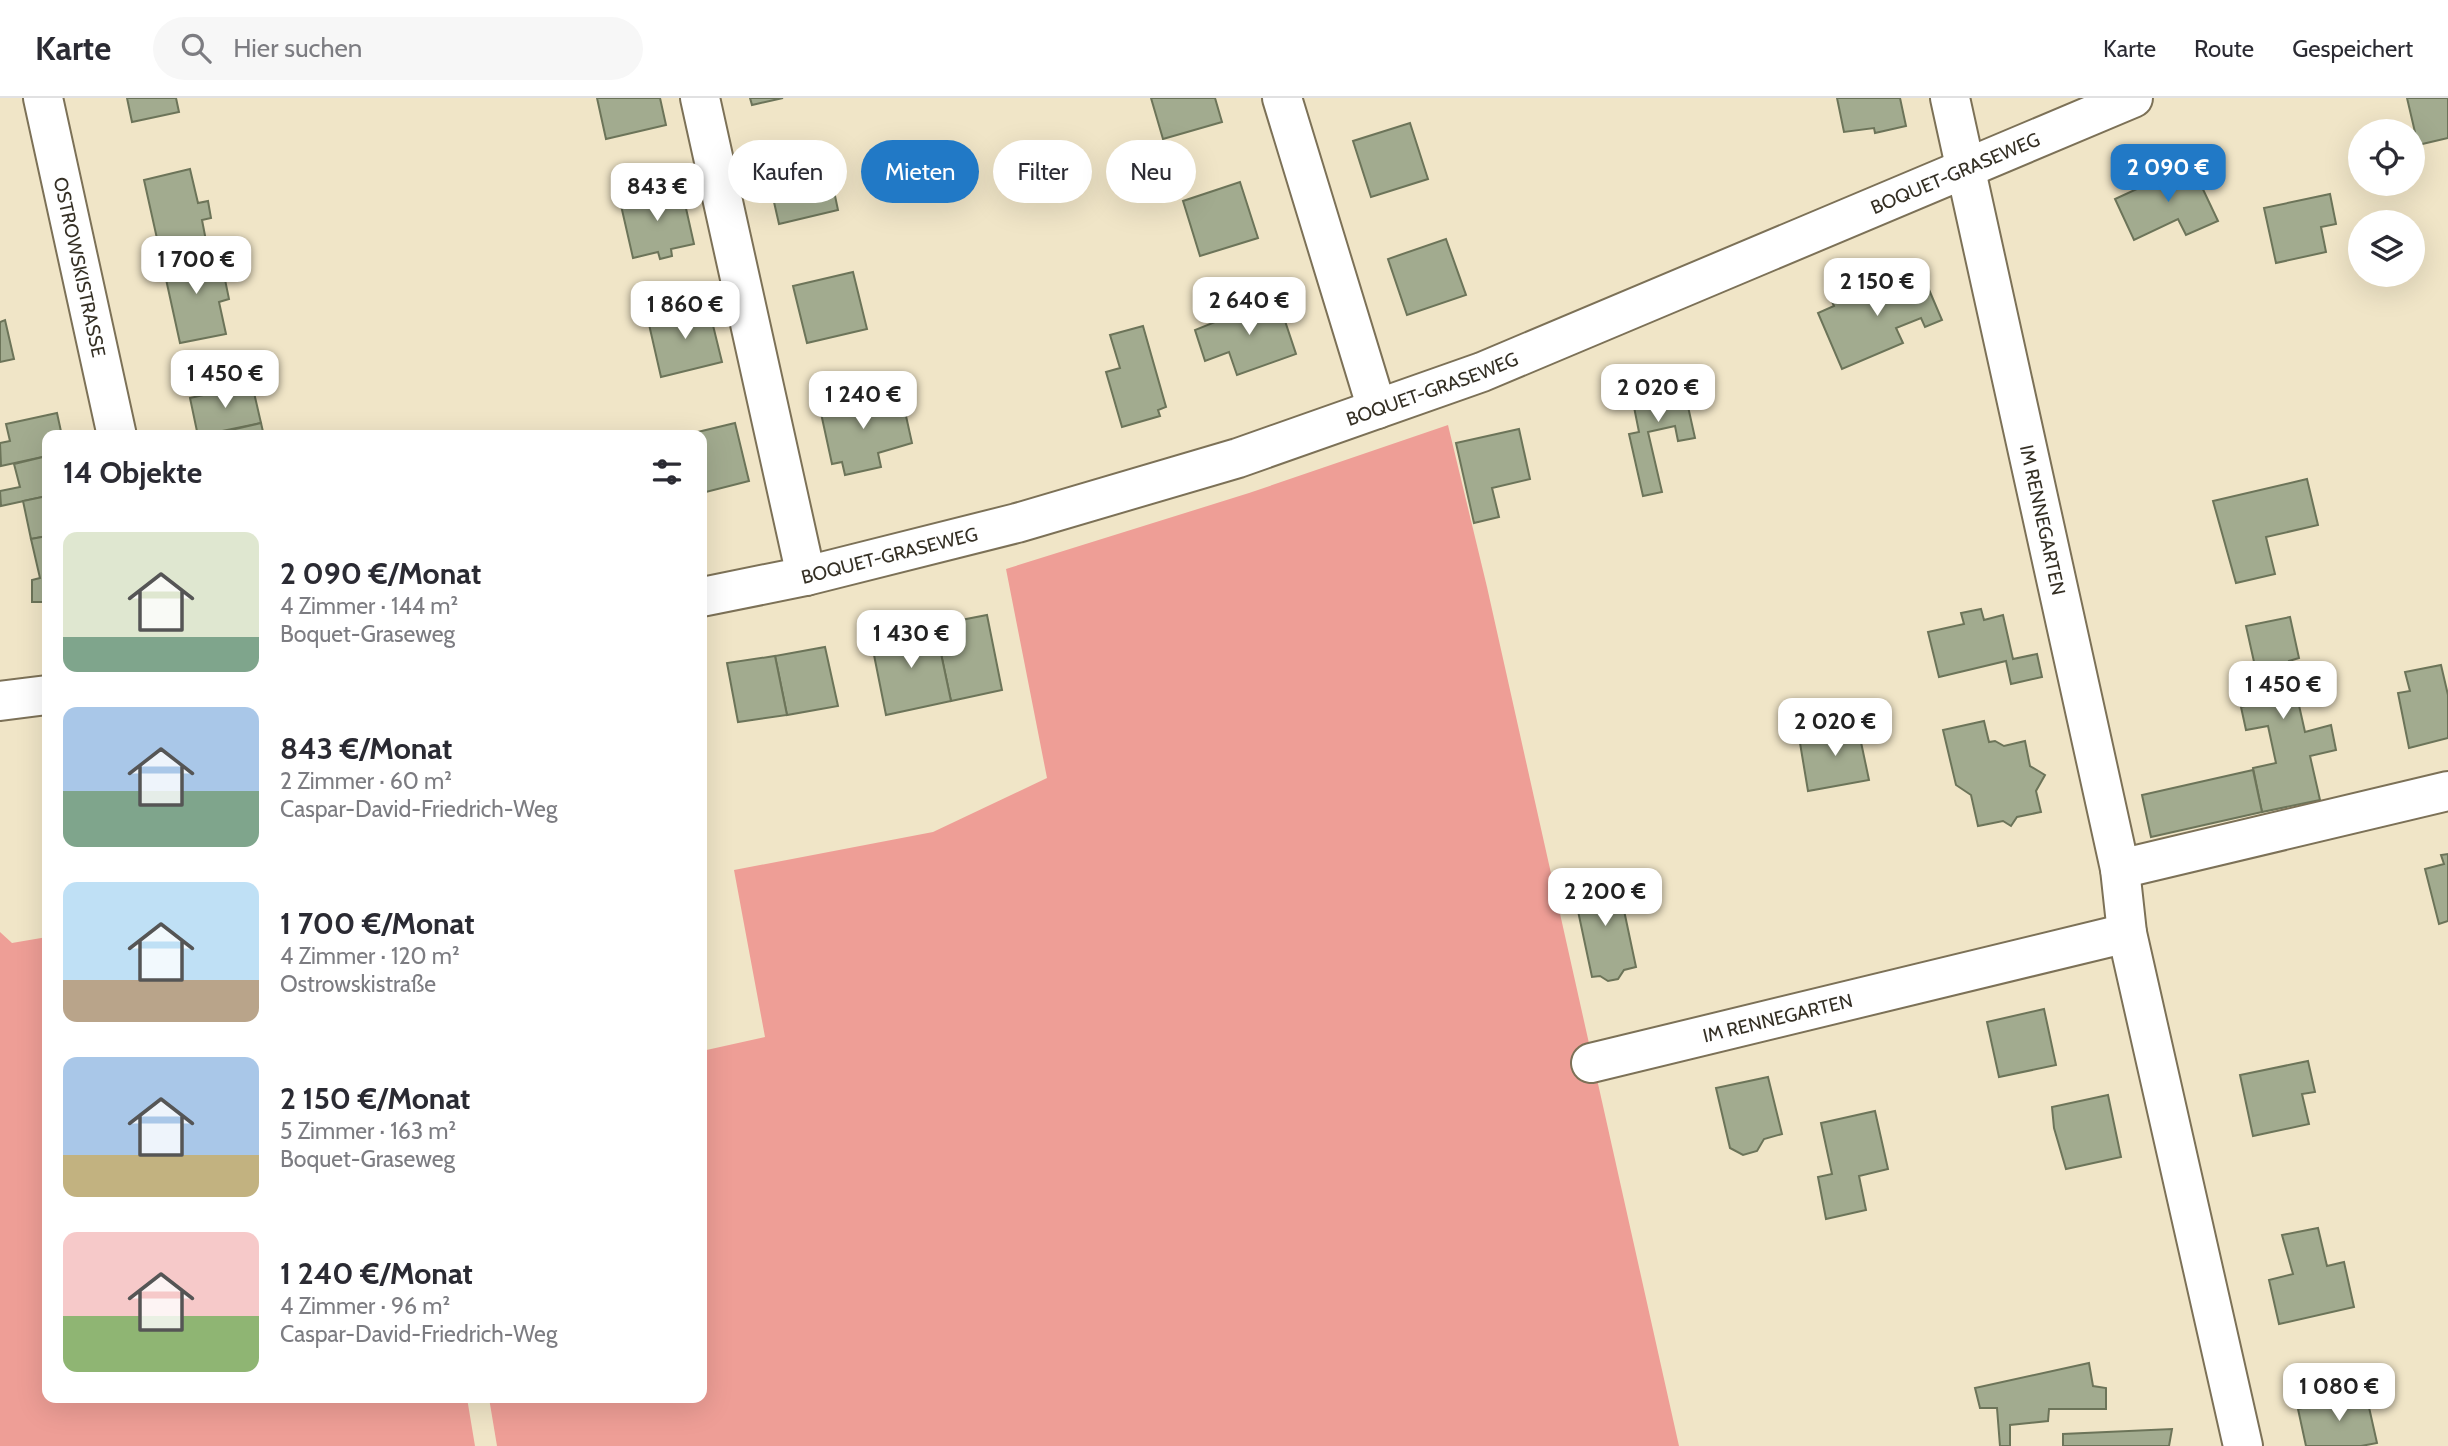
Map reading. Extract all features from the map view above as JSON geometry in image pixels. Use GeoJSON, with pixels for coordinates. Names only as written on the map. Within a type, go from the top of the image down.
{"type":"FeatureCollection","features":[{"type":"Feature","properties":{"kind":"street","name":"OSTROWSKISTRASSE"},"geometry":{"type":"LineString","coordinates":[[43,98],[116,430]]}},
{"type":"Feature","properties":{"kind":"street"},"geometry":{"type":"LineString","coordinates":[[700,98],[806,576]]}},
{"type":"Feature","properties":{"kind":"street"},"geometry":{"type":"LineString","coordinates":[[1282,98],[1377,409]]}},
{"type":"Feature","properties":{"kind":"street","name":"IM RENNEGARTEN"},"geometry":{"type":"LineString","coordinates":[[1950,98],[2120,869],[2127,933],[2243,1446]]}},
{"type":"Feature","properties":{"kind":"street","name":"BOQUET-GRASEWEG"},"geometry":{"type":"LineString","coordinates":[[707,596],[806,576],[1017,523],[1238,458],[1482,372],[2133,98]]}},
{"type":"Feature","properties":{"kind":"street"},"geometry":{"type":"LineString","coordinates":[[0,701],[42,696]]}},
{"type":"Feature","properties":{"kind":"street"},"geometry":{"type":"LineString","coordinates":[[2120,869],[2448,791]]}},
{"type":"Feature","properties":{"kind":"street","name":"IM RENNEGARTEN"},"geometry":{"type":"LineString","coordinates":[[1591,1063],[2127,933]]}},
{"type":"Feature","properties":{"kind":"shaded area"},"geometry":{"type":"Polygon","coordinates":[[[1448,425],[1487,587],[1679,1446],[497,1446],[490,1403],[707,1403],[707,1050],[765,1037],[734,870],[933,832],[1047,778],[1006,569],[1249,493],[1448,425]]]}},
{"type":"Feature","properties":{"kind":"shaded area"},"geometry":{"type":"Polygon","coordinates":[[[0,932],[12,943],[42,938],[42,1403],[468,1403],[475,1446],[0,1446],[0,932]]]}},
{"type":"Feature","properties":{"kind":"building"},"geometry":{"type":"Polygon","coordinates":[[[127,98],[176,98],[179,112],[132,122],[127,98]]]}},
{"type":"Feature","properties":{"kind":"building"},"geometry":{"type":"Polygon","coordinates":[[[597,98],[660,98],[666,125],[606,139],[597,98]]]}},
{"type":"Feature","properties":{"kind":"building"},"geometry":{"type":"Polygon","coordinates":[[[750,98],[783,98],[752,105],[750,98]]]}},
{"type":"Feature","properties":{"kind":"building"},"geometry":{"type":"Polygon","coordinates":[[[1151,98],[1215,98],[1222,122],[1163,139],[1151,98]]]}},
{"type":"Feature","properties":{"kind":"building"},"geometry":{"type":"Polygon","coordinates":[[[1837,98],[1900,98],[1906,126],[1875,133],[1874,128],[1844,132],[1837,98]]]}},
{"type":"Feature","properties":{"kind":"building"},"geometry":{"type":"Polygon","coordinates":[[[2407,98],[2448,98],[2448,138],[2425,143],[2425,119],[2412,119],[2407,98]]]}},
{"type":"Feature","properties":{"kind":"building"},"geometry":{"type":"Polygon","coordinates":[[[1410,123],[1428,179],[1371,197],[1353,141],[1410,123]]]}},
{"type":"Feature","properties":{"kind":"building"},"geometry":{"type":"Polygon","coordinates":[[[2191,164],[2218,221],[2186,235],[2178,219],[2134,240],[2115,199],[2191,164]]]}},
{"type":"Feature","properties":{"kind":"building"},"geometry":{"type":"Polygon","coordinates":[[[190,169],[198,203],[208,201],[211,218],[202,220],[208,251],[162,261],[144,180],[190,169]]]}},
{"type":"Feature","properties":{"kind":"building"},"geometry":{"type":"Polygon","coordinates":[[[1240,182],[1258,238],[1200,256],[1184,203],[1196,203],[1196,197],[1240,182]]]}},
{"type":"Feature","properties":{"kind":"building"},"geometry":{"type":"Polygon","coordinates":[[[681,186],[694,244],[671,249],[672,256],[660,259],[658,252],[633,258],[620,201],[681,186]]]}},
{"type":"Feature","properties":{"kind":"building"},"geometry":{"type":"Polygon","coordinates":[[[2330,194],[2336,224],[2321,227],[2326,252],[2276,263],[2264,208],[2330,194]]]}},
{"type":"Feature","properties":{"kind":"building"},"geometry":{"type":"Polygon","coordinates":[[[774,203],[837,203],[838,210],[779,224],[774,203]]]}},
{"type":"Feature","properties":{"kind":"building"},"geometry":{"type":"Polygon","coordinates":[[[1446,239],[1466,295],[1407,315],[1388,259],[1446,239]]]}},
{"type":"Feature","properties":{"kind":"building"},"geometry":{"type":"Polygon","coordinates":[[[208,251],[212,268],[222,265],[229,299],[219,302],[226,334],[180,343],[162,261],[208,251]]]}},
{"type":"Feature","properties":{"kind":"building"},"geometry":{"type":"Polygon","coordinates":[[[1921,271],[1942,320],[1925,327],[1921,318],[1896,328],[1903,343],[1842,369],[1818,313],[1834,306],[1831,299],[1860,288],[1863,295],[1921,271]]]}},
{"type":"Feature","properties":{"kind":"building"},"geometry":{"type":"Polygon","coordinates":[[[853,272],[867,329],[807,343],[793,286],[853,272]]]}},
{"type":"Feature","properties":{"kind":"building"},"geometry":{"type":"Polygon","coordinates":[[[1277,297],[1296,354],[1237,375],[1229,352],[1205,361],[1195,330],[1277,297]]]}},
{"type":"Feature","properties":{"kind":"building"},"geometry":{"type":"Polygon","coordinates":[[[708,305],[722,362],[661,377],[648,320],[708,305]]]}},
{"type":"Feature","properties":{"kind":"building"},"geometry":{"type":"Polygon","coordinates":[[[5,320],[14,359],[0,362],[0,322],[5,320]]]}},
{"type":"Feature","properties":{"kind":"building"},"geometry":{"type":"Polygon","coordinates":[[[1143,326],[1166,407],[1158,410],[1160,416],[1122,427],[1106,372],[1120,368],[1110,335],[1143,326]]]}},
{"type":"Feature","properties":{"kind":"building"},"geometry":{"type":"Polygon","coordinates":[[[1681,375],[1695,438],[1678,441],[1675,426],[1648,432],[1662,492],[1643,496],[1629,434],[1639,432],[1630,387],[1681,375]]]}},
{"type":"Feature","properties":{"kind":"building"},"geometry":{"type":"Polygon","coordinates":[[[252,384],[261,423],[227,430],[197,430],[190,398],[252,384]]]}},
{"type":"Feature","properties":{"kind":"building"},"geometry":{"type":"Polygon","coordinates":[[[880,391],[885,411],[904,407],[912,443],[878,453],[881,467],[845,475],[842,462],[832,464],[819,404],[880,391]]]}},
{"type":"Feature","properties":{"kind":"building"},"geometry":{"type":"Polygon","coordinates":[[[57,413],[61,430],[42,430],[42,457],[1,466],[0,443],[10,441],[6,424],[57,413]]]}},
{"type":"Feature","properties":{"kind":"building"},"geometry":{"type":"Polygon","coordinates":[[[261,423],[263,430],[231,430],[261,423]]]}},
{"type":"Feature","properties":{"kind":"building"},"geometry":{"type":"Polygon","coordinates":[[[735,423],[749,481],[707,492],[706,430],[735,423]]]}},
{"type":"Feature","properties":{"kind":"building"},"geometry":{"type":"Polygon","coordinates":[[[1519,429],[1530,479],[1492,488],[1499,517],[1474,523],[1456,443],[1519,429]]]}},
{"type":"Feature","properties":{"kind":"building"},"geometry":{"type":"Polygon","coordinates":[[[42,457],[42,497],[1,506],[0,491],[20,487],[14,464],[42,457]]]}},
{"type":"Feature","properties":{"kind":"building"},"geometry":{"type":"Polygon","coordinates":[[[2307,479],[2318,525],[2266,537],[2275,574],[2236,583],[2213,501],[2307,479]]]}},
{"type":"Feature","properties":{"kind":"building"},"geometry":{"type":"Polygon","coordinates":[[[42,497],[42,537],[31,539],[23,501],[42,497]]]}},
{"type":"Feature","properties":{"kind":"building"},"geometry":{"type":"Polygon","coordinates":[[[42,537],[42,602],[32,602],[32,580],[40,578],[31,539],[42,537]]]}},
{"type":"Feature","properties":{"kind":"building"},"geometry":{"type":"Polygon","coordinates":[[[1981,609],[1984,620],[2003,615],[2013,659],[2037,654],[2042,677],[2011,684],[2006,661],[1939,677],[1928,632],[1964,624],[1961,613],[1981,609]]]}},
{"type":"Feature","properties":{"kind":"building"},"geometry":{"type":"Polygon","coordinates":[[[987,615],[1002,690],[951,701],[935,625],[987,615]]]}},
{"type":"Feature","properties":{"kind":"building"},"geometry":{"type":"Polygon","coordinates":[[[2290,617],[2299,658],[2289,661],[2305,732],[2331,725],[2336,750],[2310,756],[2320,800],[2262,812],[2253,768],[2276,763],[2268,726],[2246,730],[2241,707],[2263,702],[2246,626],[2290,617]]]}},
{"type":"Feature","properties":{"kind":"building"},"geometry":{"type":"Polygon","coordinates":[[[935,625],[951,701],[886,715],[872,645],[885,642],[883,636],[935,625]]]}},
{"type":"Feature","properties":{"kind":"building"},"geometry":{"type":"Polygon","coordinates":[[[825,647],[838,706],[787,715],[775,656],[825,647]]]}},
{"type":"Feature","properties":{"kind":"building"},"geometry":{"type":"Polygon","coordinates":[[[775,656],[787,715],[738,722],[727,663],[775,656]]]}},
{"type":"Feature","properties":{"kind":"building"},"geometry":{"type":"Polygon","coordinates":[[[2441,665],[2448,695],[2448,738],[2409,748],[2398,693],[2410,691],[2405,672],[2441,665]]]}},
{"type":"Feature","properties":{"kind":"building"},"geometry":{"type":"Polygon","coordinates":[[[1854,709],[1869,780],[1808,791],[1800,743],[1832,736],[1831,728],[1849,723],[1847,711],[1854,709]]]}},
{"type":"Feature","properties":{"kind":"building"},"geometry":{"type":"Polygon","coordinates":[[[1984,721],[1989,742],[1995,741],[2004,746],[2025,741],[2030,766],[2045,775],[2036,791],[2041,812],[2017,817],[2011,826],[2003,821],[1978,826],[1971,795],[1956,785],[1943,730],[1984,721]]]}},
{"type":"Feature","properties":{"kind":"building"},"geometry":{"type":"Polygon","coordinates":[[[2253,770],[2262,812],[2151,837],[2142,795],[2253,770]]]}},
{"type":"Feature","properties":{"kind":"building"},"geometry":{"type":"Polygon","coordinates":[[[2448,854],[2448,921],[2439,924],[2425,869],[2444,864],[2441,855],[2448,854]]]}},
{"type":"Feature","properties":{"kind":"building"},"geometry":{"type":"Polygon","coordinates":[[[1600,876],[1612,883],[1618,882],[1636,967],[1624,970],[1618,979],[1608,981],[1600,976],[1592,977],[1574,892],[1579,890],[1586,879],[1600,876]]]}},
{"type":"Feature","properties":{"kind":"building"},"geometry":{"type":"Polygon","coordinates":[[[2044,1009],[2056,1065],[1999,1077],[1987,1022],[2044,1009]]]}},
{"type":"Feature","properties":{"kind":"building"},"geometry":{"type":"Polygon","coordinates":[[[2308,1061],[2315,1092],[2302,1094],[2309,1124],[2253,1136],[2240,1075],[2308,1061]]]}},
{"type":"Feature","properties":{"kind":"building"},"geometry":{"type":"Polygon","coordinates":[[[1768,1077],[1782,1134],[1764,1139],[1757,1151],[1743,1155],[1730,1148],[1716,1088],[1768,1077]]]}},
{"type":"Feature","properties":{"kind":"building"},"geometry":{"type":"Polygon","coordinates":[[[2108,1095],[2121,1157],[2066,1169],[2054,1128],[2052,1107],[2108,1095]]]}},
{"type":"Feature","properties":{"kind":"building"},"geometry":{"type":"Polygon","coordinates":[[[1875,1111],[1888,1169],[1859,1176],[1866,1210],[1826,1219],[1818,1177],[1832,1174],[1821,1123],[1875,1111]]]}},
{"type":"Feature","properties":{"kind":"building"},"geometry":{"type":"Polygon","coordinates":[[[2318,1228],[2327,1266],[2344,1262],[2354,1307],[2279,1324],[2269,1280],[2293,1274],[2282,1235],[2318,1228]]]}},
{"type":"Feature","properties":{"kind":"building"},"geometry":{"type":"Polygon","coordinates":[[[2089,1363],[2093,1386],[2106,1388],[2106,1409],[2049,1409],[2048,1421],[2010,1425],[2010,1446],[2000,1446],[1997,1408],[1980,1408],[1975,1388],[2089,1363]]]}},
{"type":"Feature","properties":{"kind":"building"},"geometry":{"type":"Polygon","coordinates":[[[2366,1394],[2377,1443],[2361,1446],[2306,1446],[2298,1409],[2366,1394]]]}},
{"type":"Feature","properties":{"kind":"building"},"geometry":{"type":"Polygon","coordinates":[[[2172,1429],[2169,1446],[2063,1446],[2063,1434],[2172,1429]]]}}]}
